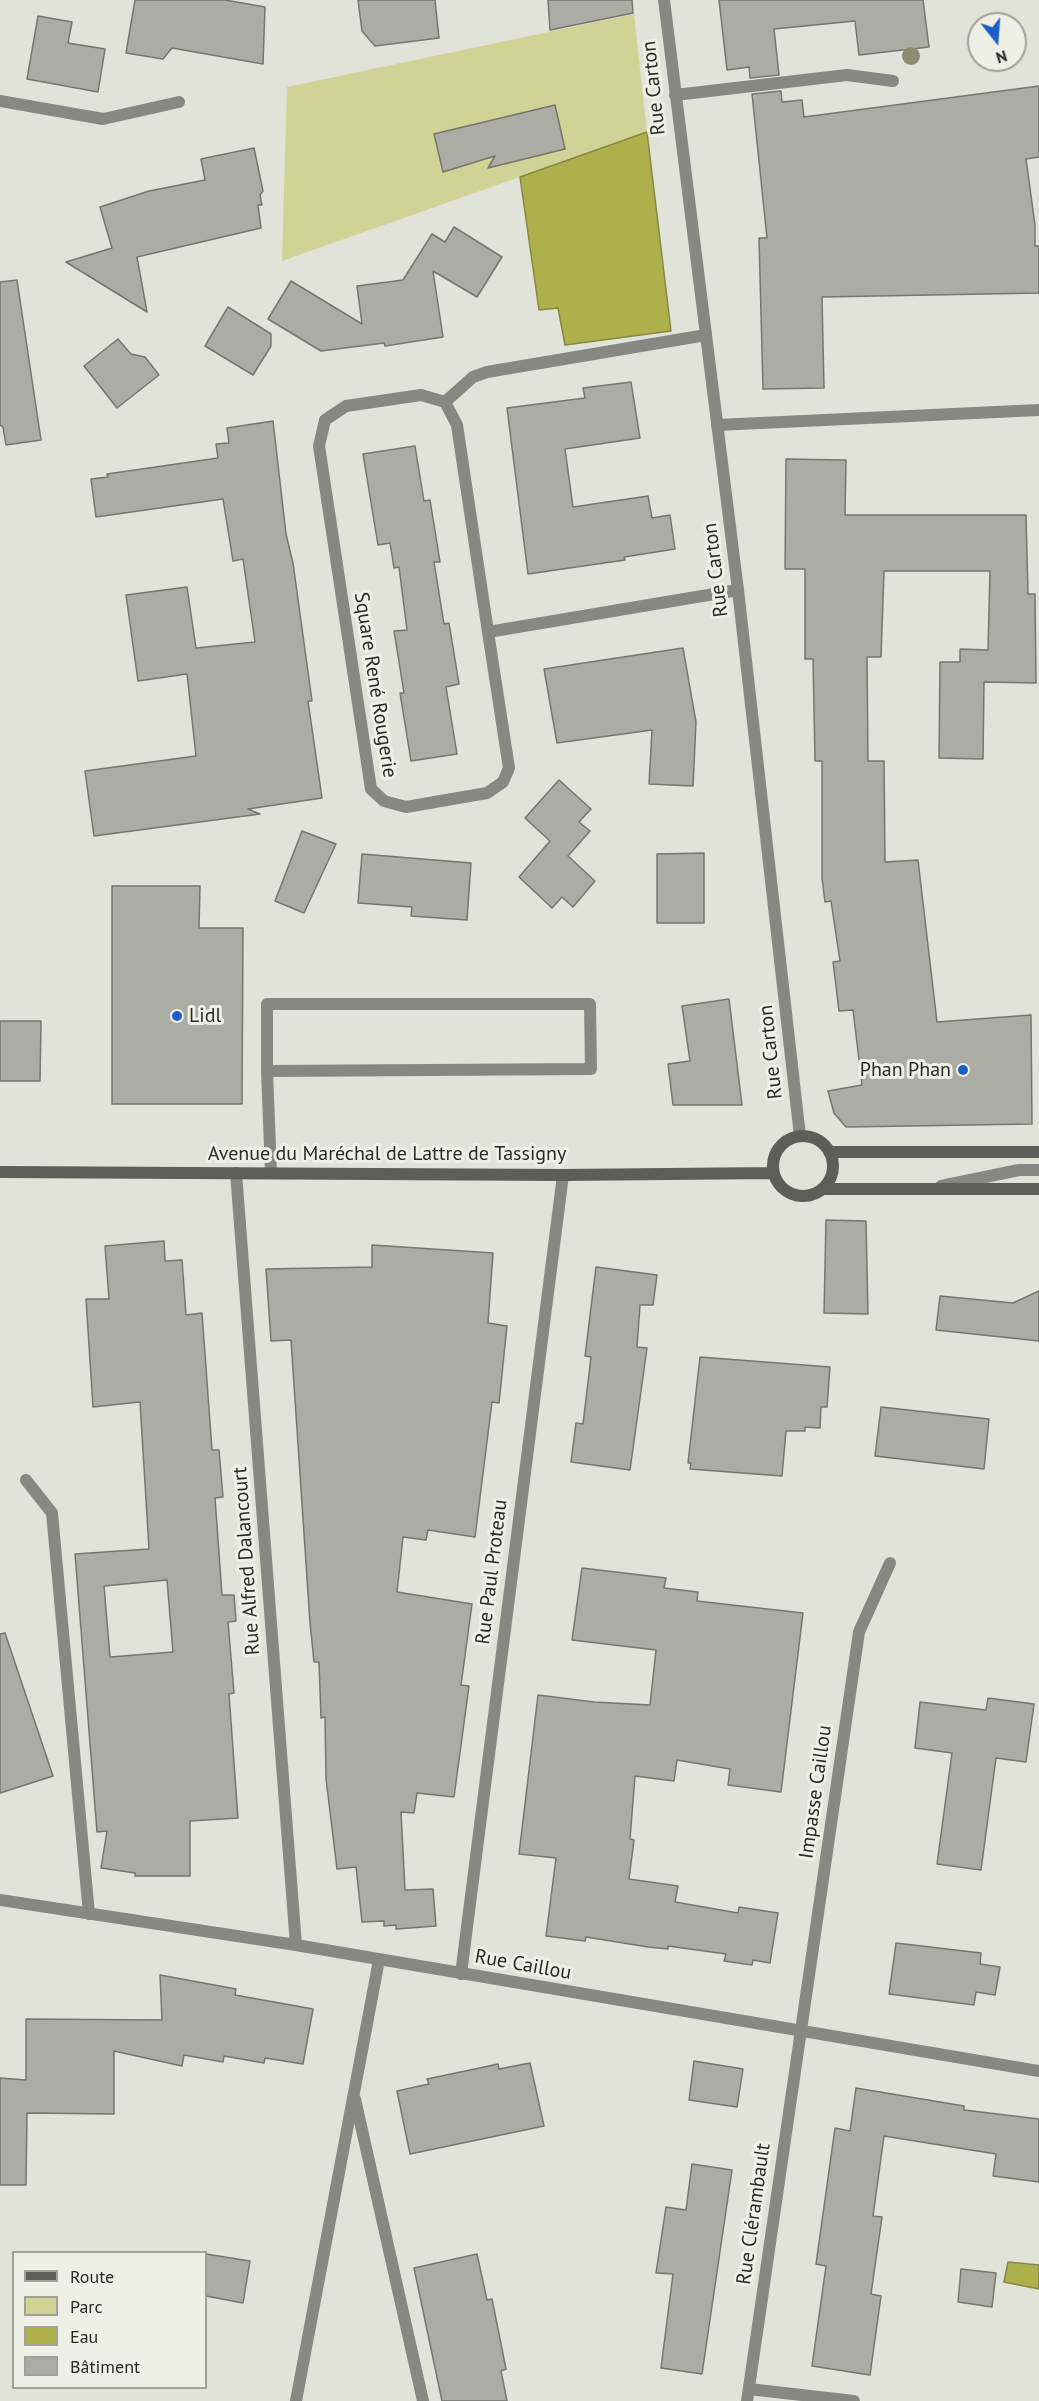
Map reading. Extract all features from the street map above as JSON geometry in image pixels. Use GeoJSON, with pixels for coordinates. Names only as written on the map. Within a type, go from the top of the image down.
{"type":"FeatureCollection","features":[{"type":"Feature","properties":{"kind":"main road"},"geometry":{"type":"LineString","coordinates":[[822,1189],[832,1173],[829,1152],[817,1139],[800,1136],[790,1138],[775,1153],[773,1173],[784,1190],[793,1195],[803,1197],[822,1189],[1039,1189]]}},
{"type":"Feature","properties":{"kind":"main road"},"geometry":{"type":"LineString","coordinates":[[829,1152],[1039,1152]]}},
{"type":"Feature","properties":{"kind":"main road","name":"Avenue du Maréchal de Lattre de Tassigny"},"geometry":{"type":"LineString","coordinates":[[0,1172],[562,1175],[773,1173]]}},
{"type":"Feature","properties":{"kind":"street","name":"Rue Carton"},"geometry":{"type":"LineString","coordinates":[[664,0],[738,590],[800,1136]]}},
{"type":"Feature","properties":{"kind":"street"},"geometry":{"type":"LineString","coordinates":[[675,95],[847,75],[893,81]]}},
{"type":"Feature","properties":{"kind":"street"},"geometry":{"type":"LineString","coordinates":[[0,101],[103,119],[180,102]]}},
{"type":"Feature","properties":{"kind":"street"},"geometry":{"type":"LineString","coordinates":[[445,402],[473,377],[488,372],[706,335]]}},
{"type":"Feature","properties":{"kind":"street","name":"Square René Rougerie"},"geometry":{"type":"LineString","coordinates":[[421,395],[445,402],[457,425],[488,632],[509,768],[503,782],[487,794],[406,807],[384,801],[371,789],[319,446],[326,420],[346,406],[421,395]]}},
{"type":"Feature","properties":{"kind":"street"},"geometry":{"type":"LineString","coordinates":[[717,425],[1039,410]]}},
{"type":"Feature","properties":{"kind":"street"},"geometry":{"type":"LineString","coordinates":[[488,632],[738,590]]}},
{"type":"Feature","properties":{"kind":"street"},"geometry":{"type":"LineString","coordinates":[[267,1071],[591,1069],[590,1004],[267,1004],[267,1071],[271,1173]]}},
{"type":"Feature","properties":{"kind":"street"},"geometry":{"type":"LineString","coordinates":[[931,1189],[1019,1170],[1039,1170]]}},
{"type":"Feature","properties":{"kind":"street","name":"Rue Alfred Dalancourt"},"geometry":{"type":"LineString","coordinates":[[236,1173],[297,1945]]}},
{"type":"Feature","properties":{"kind":"street","name":"Rue Paul Proteau"},"geometry":{"type":"LineString","coordinates":[[461,1974],[562,1175]]}},
{"type":"Feature","properties":{"kind":"street"},"geometry":{"type":"LineString","coordinates":[[26,1480],[52,1514],[89,1914]]}},
{"type":"Feature","properties":{"kind":"street","name":"Impasse Caillou"},"geometry":{"type":"LineString","coordinates":[[801,2033],[859,1632],[890,1563]]}},
{"type":"Feature","properties":{"kind":"street","name":"Rue Caillou"},"geometry":{"type":"LineString","coordinates":[[0,1900],[297,1945],[801,2033],[1039,2071]]}},
{"type":"Feature","properties":{"kind":"street"},"geometry":{"type":"LineString","coordinates":[[296,2401],[379,1960]]}},
{"type":"Feature","properties":{"kind":"street","name":"Rue Clérambault"},"geometry":{"type":"LineString","coordinates":[[748,2395],[801,2033]]}},
{"type":"Feature","properties":{"kind":"street"},"geometry":{"type":"LineString","coordinates":[[353,2092],[423,2401]]}},
{"type":"Feature","properties":{"kind":"street"},"geometry":{"type":"LineString","coordinates":[[748,2395],[854,2401]]}},
{"type":"Feature","properties":{"kind":"green space"},"geometry":{"type":"Polygon","coordinates":[[[634,14],[647,132],[282,261],[287,87],[634,14]]]}},
{"type":"Feature","properties":{"kind":"water"},"geometry":{"type":"Polygon","coordinates":[[[647,132],[671,331],[565,345],[558,308],[539,310],[520,177],[647,132]]]}},
{"type":"Feature","properties":{"kind":"water"},"geometry":{"type":"Polygon","coordinates":[[[1008,2262],[1039,2265],[1039,2289],[1004,2282],[1008,2262]]]}},
{"type":"Feature","properties":{"kind":"building"},"geometry":{"type":"Polygon","coordinates":[[[135,0],[225,0],[265,7],[263,64],[172,48],[163,59],[126,53],[135,0]]]}},
{"type":"Feature","properties":{"kind":"building"},"geometry":{"type":"Polygon","coordinates":[[[358,0],[435,0],[439,38],[375,46],[362,31],[358,0]]]}},
{"type":"Feature","properties":{"kind":"building"},"geometry":{"type":"Polygon","coordinates":[[[548,0],[632,0],[633,13],[550,30],[548,0]]]}},
{"type":"Feature","properties":{"kind":"building"},"geometry":{"type":"Polygon","coordinates":[[[719,0],[923,0],[929,47],[859,55],[855,21],[774,29],[779,75],[750,78],[749,67],[727,70],[719,0]]]}},
{"type":"Feature","properties":{"kind":"building"},"geometry":{"type":"Polygon","coordinates":[[[38,16],[72,22],[68,43],[105,49],[98,92],[27,79],[38,16]]]}},
{"type":"Feature","properties":{"kind":"building"},"geometry":{"type":"Polygon","coordinates":[[[1039,86],[1039,157],[1026,159],[1035,225],[1035,246],[1039,246],[1039,293],[822,297],[824,388],[763,389],[759,238],[767,238],[752,94],[781,91],[782,102],[802,100],[804,117],[1039,86]]]}},
{"type":"Feature","properties":{"kind":"building"},"geometry":{"type":"Polygon","coordinates":[[[555,105],[565,149],[488,168],[495,156],[443,172],[434,134],[555,105]]]}},
{"type":"Feature","properties":{"kind":"building"},"geometry":{"type":"Polygon","coordinates":[[[254,148],[263,191],[260,195],[262,205],[258,205],[261,228],[137,257],[147,312],[66,262],[112,248],[100,207],[149,191],[205,180],[201,159],[254,148]]]}},
{"type":"Feature","properties":{"kind":"building"},"geometry":{"type":"Polygon","coordinates":[[[454,227],[502,257],[477,297],[433,271],[443,337],[385,346],[384,343],[321,351],[268,319],[291,281],[362,324],[357,286],[403,280],[432,234],[445,242],[454,227]]]}},
{"type":"Feature","properties":{"kind":"building"},"geometry":{"type":"Polygon","coordinates":[[[17,280],[41,440],[6,445],[3,427],[0,425],[0,282],[17,280]]]}},
{"type":"Feature","properties":{"kind":"building"},"geometry":{"type":"Polygon","coordinates":[[[228,307],[271,334],[271,346],[253,375],[205,346],[228,307]]]}},
{"type":"Feature","properties":{"kind":"building"},"geometry":{"type":"Polygon","coordinates":[[[118,339],[131,354],[145,357],[159,375],[117,408],[84,366],[118,339]]]}},
{"type":"Feature","properties":{"kind":"building"},"geometry":{"type":"Polygon","coordinates":[[[631,382],[640,438],[565,449],[573,507],[648,496],[652,518],[670,515],[675,549],[624,557],[625,560],[528,574],[507,408],[585,398],[583,388],[631,382]]]}},
{"type":"Feature","properties":{"kind":"building"},"geometry":{"type":"Polygon","coordinates":[[[273,421],[286,534],[293,563],[312,701],[308,701],[322,798],[248,809],[260,814],[94,836],[85,771],[196,756],[187,674],[138,681],[126,595],[187,587],[196,648],[255,642],[243,559],[233,561],[223,499],[96,517],[91,479],[108,477],[107,474],[218,458],[216,444],[229,443],[227,428],[273,421]]]}},
{"type":"Feature","properties":{"kind":"building"},"geometry":{"type":"Polygon","coordinates":[[[415,446],[424,501],[430,500],[440,562],[434,562],[444,624],[449,623],[459,684],[446,687],[457,754],[411,761],[400,693],[404,693],[394,631],[407,630],[399,567],[394,568],[390,543],[378,545],[363,454],[415,446]]]}},
{"type":"Feature","properties":{"kind":"building"},"geometry":{"type":"Polygon","coordinates":[[[786,459],[846,460],[845,515],[1026,515],[1028,594],[1035,594],[1036,683],[984,682],[983,759],[939,758],[940,662],[960,662],[960,649],[988,650],[990,571],[884,571],[881,657],[867,657],[868,761],[884,761],[885,862],[918,860],[937,1022],[1031,1015],[1032,1124],[846,1127],[834,1113],[828,1091],[862,1085],[853,1010],[839,1011],[833,962],[840,961],[831,901],[825,902],[822,878],[822,761],[815,761],[813,659],[805,659],[805,569],[785,569],[786,459]]]}},
{"type":"Feature","properties":{"kind":"building"},"geometry":{"type":"Polygon","coordinates":[[[683,648],[696,722],[693,786],[649,784],[652,730],[557,743],[544,669],[683,648]]]}},
{"type":"Feature","properties":{"kind":"building"},"geometry":{"type":"Polygon","coordinates":[[[559,780],[591,809],[579,822],[590,831],[568,856],[595,881],[573,907],[562,897],[552,908],[519,877],[550,841],[525,818],[559,780]]]}},
{"type":"Feature","properties":{"kind":"building"},"geometry":{"type":"Polygon","coordinates":[[[302,831],[336,844],[304,913],[275,901],[302,831]]]}},
{"type":"Feature","properties":{"kind":"building"},"geometry":{"type":"Polygon","coordinates":[[[704,853],[704,923],[657,923],[657,854],[704,853]]]}},
{"type":"Feature","properties":{"kind":"building"},"geometry":{"type":"Polygon","coordinates":[[[362,854],[471,863],[467,920],[411,916],[412,907],[358,903],[362,854]]]}},
{"type":"Feature","properties":{"kind":"building","name":"Lidl"},"geometry":{"type":"Polygon","coordinates":[[[112,886],[200,886],[199,928],[243,928],[242,1104],[112,1104],[112,886]]]}},
{"type":"Feature","properties":{"kind":"building"},"geometry":{"type":"Polygon","coordinates":[[[729,999],[742,1105],[673,1105],[668,1064],[690,1061],[682,1006],[729,999]]]}},
{"type":"Feature","properties":{"kind":"building"},"geometry":{"type":"Polygon","coordinates":[[[0,1021],[41,1021],[40,1081],[0,1081],[0,1021]]]}},
{"type":"Feature","properties":{"kind":"building"},"geometry":{"type":"Polygon","coordinates":[[[826,1220],[866,1221],[868,1314],[824,1313],[826,1220]]]}},
{"type":"Feature","properties":{"kind":"building"},"geometry":{"type":"Polygon","coordinates":[[[164,1241],[165,1261],[182,1260],[186,1315],[202,1313],[212,1450],[219,1450],[223,1497],[215,1498],[222,1595],[234,1595],[236,1621],[228,1622],[234,1693],[229,1694],[238,1818],[190,1821],[190,1876],[135,1876],[135,1873],[101,1868],[107,1831],[97,1832],[75,1554],[149,1549],[140,1402],[93,1407],[86,1299],[109,1299],[105,1246],[164,1241]],[[167,1580],[104,1586],[110,1657],[173,1652],[167,1580]]]}},
{"type":"Feature","properties":{"kind":"building"},"geometry":{"type":"Polygon","coordinates":[[[372,1245],[493,1253],[488,1323],[507,1326],[499,1403],[492,1402],[475,1537],[428,1530],[426,1540],[403,1537],[397,1592],[472,1604],[461,1685],[469,1686],[454,1797],[417,1793],[414,1813],[401,1812],[405,1890],[433,1889],[436,1926],[396,1929],[396,1925],[384,1926],[384,1921],[362,1922],[356,1867],[337,1869],[326,1779],[325,1717],[321,1718],[319,1662],[314,1662],[310,1623],[291,1340],[271,1341],[266,1269],[372,1267],[372,1245]]]}},
{"type":"Feature","properties":{"kind":"building"},"geometry":{"type":"Polygon","coordinates":[[[596,1267],[657,1275],[653,1305],[640,1305],[637,1347],[647,1348],[630,1470],[571,1462],[576,1423],[583,1424],[591,1357],[585,1356],[596,1267]]]}},
{"type":"Feature","properties":{"kind":"building"},"geometry":{"type":"Polygon","coordinates":[[[1039,1291],[1039,1341],[936,1330],[940,1296],[1013,1303],[1039,1291]]]}},
{"type":"Feature","properties":{"kind":"building"},"geometry":{"type":"Polygon","coordinates":[[[700,1357],[830,1367],[827,1407],[821,1407],[820,1428],[805,1427],[805,1431],[786,1431],[782,1476],[690,1469],[691,1463],[688,1463],[700,1357]]]}},
{"type":"Feature","properties":{"kind":"building"},"geometry":{"type":"Polygon","coordinates":[[[881,1407],[989,1419],[984,1469],[875,1456],[881,1407]]]}},
{"type":"Feature","properties":{"kind":"building"},"geometry":{"type":"Polygon","coordinates":[[[582,1568],[666,1578],[664,1588],[698,1592],[697,1601],[803,1613],[781,1792],[728,1785],[730,1769],[677,1760],[674,1781],[635,1776],[630,1839],[634,1840],[629,1879],[678,1886],[675,1902],[738,1913],[739,1907],[778,1913],[770,1963],[753,1960],[752,1965],[724,1961],[726,1954],[668,1946],[668,1949],[586,1937],[585,1941],[546,1936],[556,1858],[519,1854],[538,1695],[594,1702],[650,1705],[656,1650],[572,1640],[582,1568]]]}},
{"type":"Feature","properties":{"kind":"building"},"geometry":{"type":"Polygon","coordinates":[[[5,1633],[53,1776],[0,1793],[0,1634],[5,1633]]]}},
{"type":"Feature","properties":{"kind":"building"},"geometry":{"type":"Polygon","coordinates":[[[988,1698],[1034,1704],[1026,1762],[996,1758],[981,1870],[937,1864],[952,1753],[915,1748],[920,1702],[986,1710],[988,1698]]]}},
{"type":"Feature","properties":{"kind":"building"},"geometry":{"type":"Polygon","coordinates":[[[896,1943],[981,1953],[980,1964],[1000,1967],[995,1995],[976,1992],[974,2005],[889,1994],[896,1943]]]}},
{"type":"Feature","properties":{"kind":"building"},"geometry":{"type":"Polygon","coordinates":[[[160,1975],[236,1989],[235,1995],[313,2009],[303,2064],[265,2058],[264,2063],[224,2056],[223,2062],[184,2055],[182,2066],[114,2051],[114,2114],[27,2113],[26,2185],[0,2185],[0,2078],[26,2080],[26,2019],[162,2020],[160,1975]]]}},
{"type":"Feature","properties":{"kind":"building"},"geometry":{"type":"Polygon","coordinates":[[[694,2061],[743,2069],[737,2107],[689,2100],[694,2061]]]}},
{"type":"Feature","properties":{"kind":"building"},"geometry":{"type":"Polygon","coordinates":[[[530,2063],[544,2126],[410,2154],[397,2091],[429,2084],[427,2079],[498,2064],[499,2069],[530,2063]]]}},
{"type":"Feature","properties":{"kind":"building"},"geometry":{"type":"Polygon","coordinates":[[[856,2088],[964,2106],[964,2110],[1039,2119],[1039,2182],[993,2176],[996,2154],[884,2136],[873,2216],[882,2217],[871,2294],[881,2296],[870,2375],[812,2366],[826,2266],[816,2264],[835,2128],[850,2131],[856,2088]]]}},
{"type":"Feature","properties":{"kind":"building"},"geometry":{"type":"Polygon","coordinates":[[[692,2164],[732,2170],[702,2374],[661,2368],[673,2274],[656,2273],[666,2207],[686,2210],[692,2164]]]}},
{"type":"Feature","properties":{"kind":"building"},"geometry":{"type":"Polygon","coordinates":[[[207,2254],[250,2261],[243,2303],[207,2296],[207,2254]]]}},
{"type":"Feature","properties":{"kind":"building"},"geometry":{"type":"Polygon","coordinates":[[[477,2254],[487,2300],[492,2299],[506,2369],[501,2371],[507,2401],[442,2401],[414,2268],[477,2254]]]}},
{"type":"Feature","properties":{"kind":"building"},"geometry":{"type":"Polygon","coordinates":[[[961,2269],[996,2273],[992,2307],[958,2302],[961,2269]]]}},
{"type":"Feature","properties":{"kind":"place","name":"Lidl"},"geometry":{"type":"Point","coordinates":[177,1016]}},
{"type":"Feature","properties":{"kind":"place","name":"Phan Phan"},"geometry":{"type":"Point","coordinates":[963,1070]}}]}
